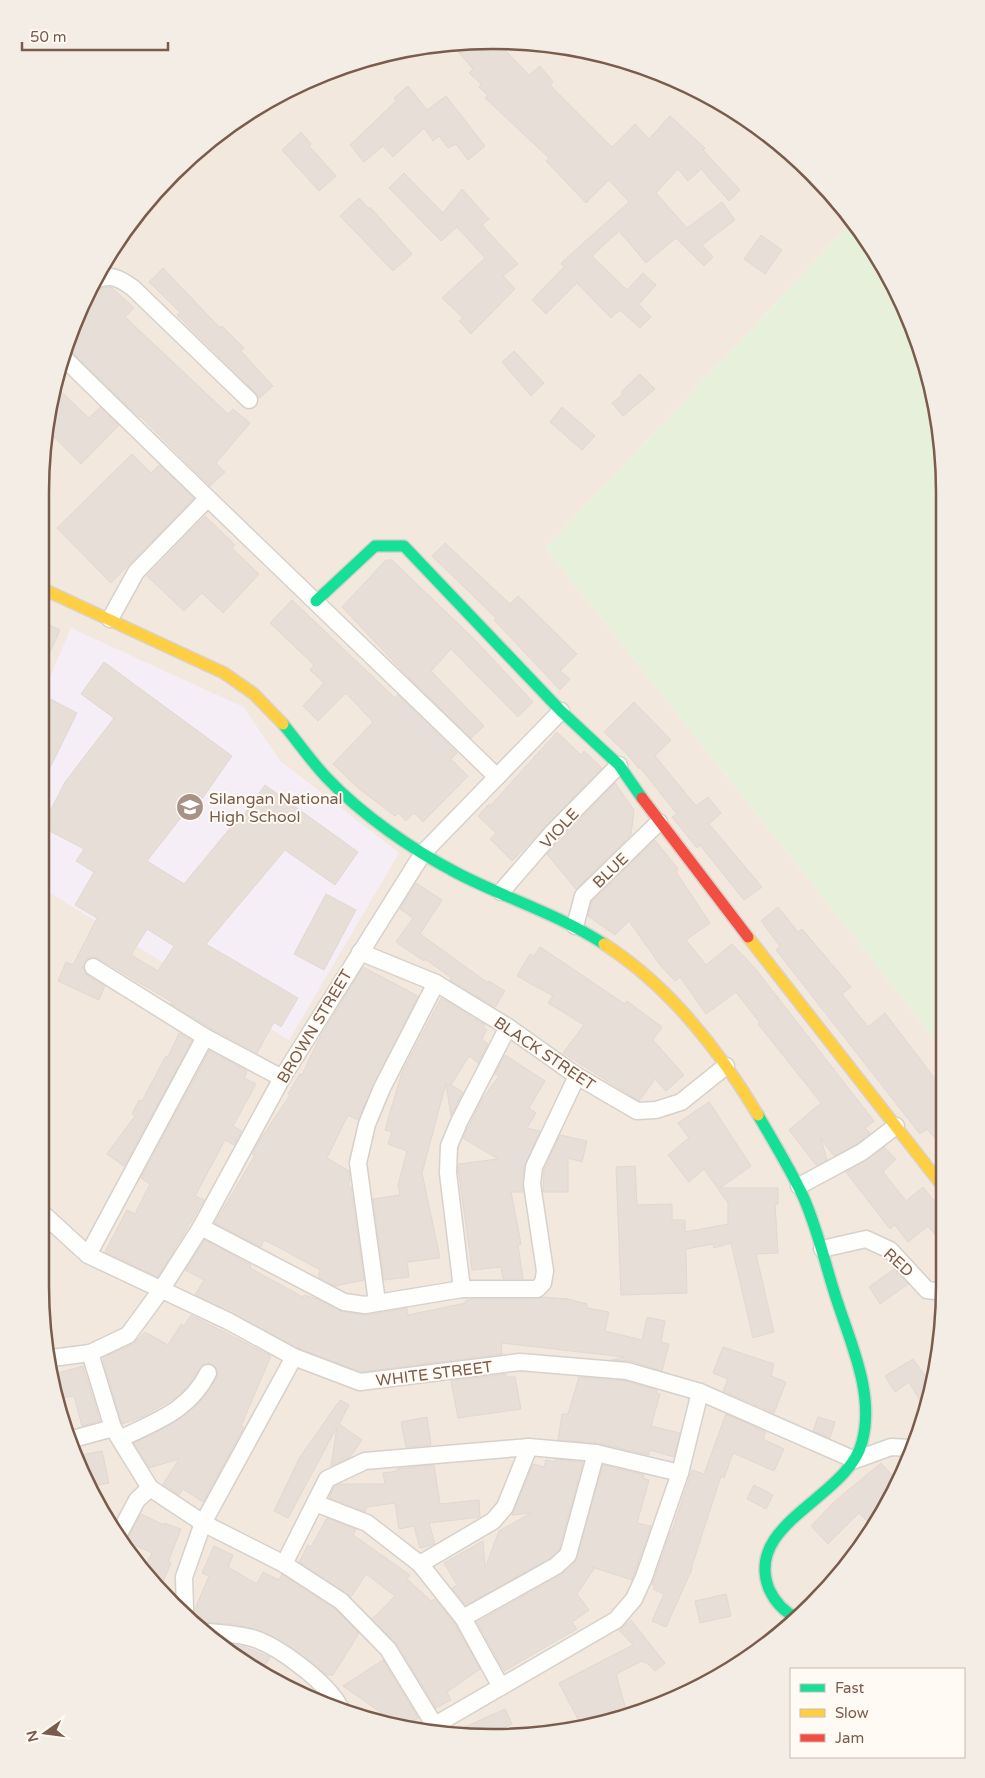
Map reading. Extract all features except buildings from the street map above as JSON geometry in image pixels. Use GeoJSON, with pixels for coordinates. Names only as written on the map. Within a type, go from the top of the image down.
{"type":"FeatureCollection","features":[{"type":"Feature","properties":{"kind":"street"},"geometry":{"type":"LineString","coordinates":[[105,276],[117,276],[133,288],[249,400]]}},
{"type":"Feature","properties":{"kind":"street"},"geometry":{"type":"LineString","coordinates":[[68,362],[207,499],[316,601],[497,777]]}},
{"type":"Feature","properties":{"kind":"street"},"geometry":{"type":"LineString","coordinates":[[110,619],[136,572],[207,499]]}},
{"type":"Feature","properties":{"kind":"street"},"geometry":{"type":"LineString","coordinates":[[316,601],[375,546],[404,546],[561,711],[619,765],[659,822],[936,1178]]}},
{"type":"Feature","properties":{"kind":"street"},"geometry":{"type":"LineString","coordinates":[[49,592],[236,680],[257,696],[280,720],[320,770],[348,797],[423,853],[463,876],[575,926],[622,957],[660,990],[693,1023],[726,1066],[799,1186],[822,1249],[856,1364],[866,1412],[863,1438],[855,1460],[834,1485],[787,1524],[770,1545],[767,1552],[762,1566],[768,1589],[785,1613],[789,1615]]}},
{"type":"Feature","properties":{"kind":"street","name":"BROWN STREET"},"geometry":{"type":"LineString","coordinates":[[55,1358],[90,1353],[128,1335],[162,1290],[200,1227],[282,1078],[423,853],[561,711]]}},
{"type":"Feature","properties":{"kind":"street","name":"VIOLE"},"geometry":{"type":"LineString","coordinates":[[500,892],[553,832],[619,765]]}},
{"type":"Feature","properties":{"kind":"street","name":"BLUE"},"geometry":{"type":"LineString","coordinates":[[575,926],[584,896],[659,822]]}},
{"type":"Feature","properties":{"kind":"street","name":"BLACK STREET"},"geometry":{"type":"LineString","coordinates":[[360,952],[436,983],[508,1027],[577,1076],[637,1111],[656,1110],[681,1102],[726,1066]]}},
{"type":"Feature","properties":{"kind":"street"},"geometry":{"type":"LineString","coordinates":[[93,967],[205,1037],[282,1078]]}},
{"type":"Feature","properties":{"kind":"street"},"geometry":{"type":"LineString","coordinates":[[377,1302],[358,1163],[367,1124],[382,1088],[436,983]]}},
{"type":"Feature","properties":{"kind":"street"},"geometry":{"type":"LineString","coordinates":[[462,1289],[448,1173],[450,1146],[459,1122],[508,1027]]}},
{"type":"Feature","properties":{"kind":"street"},"geometry":{"type":"LineString","coordinates":[[88,1255],[205,1037]]}},
{"type":"Feature","properties":{"kind":"street"},"geometry":{"type":"LineString","coordinates":[[200,1227],[344,1302],[365,1305],[462,1289],[537,1289],[543,1282],[546,1272],[532,1184],[534,1167],[577,1076]]}},
{"type":"Feature","properties":{"kind":"street"},"geometry":{"type":"LineString","coordinates":[[799,1186],[862,1152],[896,1126]]}},
{"type":"Feature","properties":{"kind":"street","name":"WHITE STREET"},"geometry":{"type":"LineString","coordinates":[[49,1219],[88,1255],[294,1357],[360,1382],[520,1362],[627,1371],[700,1392],[855,1460]]}},
{"type":"Feature","properties":{"kind":"street","name":"RED"},"geometry":{"type":"LineString","coordinates":[[822,1249],[866,1239],[890,1250],[927,1290],[936,1291]]}},
{"type":"Feature","properties":{"kind":"street"},"geometry":{"type":"LineString","coordinates":[[90,1353],[117,1433],[150,1488],[204,1523],[284,1564],[341,1601],[388,1649],[432,1725]]}},
{"type":"Feature","properties":{"kind":"street"},"geometry":{"type":"LineString","coordinates":[[185,1605],[184,1577],[204,1523],[294,1357]]}},
{"type":"Feature","properties":{"kind":"street"},"geometry":{"type":"LineString","coordinates":[[76,1439],[117,1433],[182,1407],[193,1398],[208,1373]]}},
{"type":"Feature","properties":{"kind":"street"},"geometry":{"type":"LineString","coordinates":[[436,1725],[616,1620],[634,1599],[644,1577],[680,1473],[700,1392]]}},
{"type":"Feature","properties":{"kind":"street"},"geometry":{"type":"LineString","coordinates":[[284,1564],[327,1479],[365,1461],[528,1447],[596,1453],[680,1473]]}},
{"type":"Feature","properties":{"kind":"street"},"geometry":{"type":"LineString","coordinates":[[420,1564],[493,1521],[505,1507],[528,1447]]}},
{"type":"Feature","properties":{"kind":"street"},"geometry":{"type":"LineString","coordinates":[[855,1460],[891,1447],[905,1448]]}},
{"type":"Feature","properties":{"kind":"street"},"geometry":{"type":"LineString","coordinates":[[463,1618],[556,1566],[568,1556],[596,1453]]}},
{"type":"Feature","properties":{"kind":"street"},"geometry":{"type":"LineString","coordinates":[[122,1529],[137,1500],[150,1488]]}},
{"type":"Feature","properties":{"kind":"street"},"geometry":{"type":"LineString","coordinates":[[316,1503],[367,1523],[420,1564],[463,1618],[501,1687]]}},
{"type":"Feature","properties":{"kind":"street"},"geometry":{"type":"LineString","coordinates":[[216,1633],[250,1637],[276,1650],[319,1679],[336,1700]]}},
{"type":"Feature","properties":{"kind":"shaded area"},"geometry":{"type":"Polygon","coordinates":[[[492,49],[522,50],[579,57],[635,72],[714,108],[763,140],[785,159],[826,200],[848,226],[546,548],[936,1040],[935,1315],[928,1372],[913,1428],[877,1507],[845,1556],[785,1619],[763,1638],[714,1670],[635,1706],[579,1721],[550,1725],[522,1728],[463,1728],[406,1721],[378,1714],[350,1706],[296,1683],[271,1670],[222,1638],[159,1578],[140,1556],[108,1507],[72,1428],[57,1372],[50,1315],[49,887],[399,853],[280,761],[243,707],[71,629],[49,680],[50,463],[57,406],[72,350],[83,323],[108,271],[140,222],[159,200],[222,140],[271,108],[296,95],[350,72],[406,57],[435,53],[492,49]]]}},
{"type":"Feature","properties":{"kind":"shaded area","name":"Silangan National High School"},"geometry":{"type":"Polygon","coordinates":[[[71,628],[243,707],[280,761],[399,853],[289,1040],[49,892],[49,680],[71,628]]]}},
{"type":"Feature","properties":{"kind":"green space"},"geometry":{"type":"Polygon","coordinates":[[[848,226],[877,271],[913,350],[928,406],[932,435],[936,492],[936,1040],[546,548],[848,226]]]}},
{"type":"Feature","properties":{"kind":"traffic: fast"},"geometry":{"type":"LineString","coordinates":[[316,601],[375,546],[404,546],[561,711],[619,765],[642,798]]}},
{"type":"Feature","properties":{"kind":"traffic: fast"},"geometry":{"type":"LineString","coordinates":[[283,724],[320,771],[340,791],[371,818],[405,842],[457,873],[568,923],[604,944]]}},
{"type":"Feature","properties":{"kind":"traffic: fast"},"geometry":{"type":"LineString","coordinates":[[758,1115],[797,1184],[811,1217],[858,1364],[865,1403],[865,1423],[862,1442],[853,1462],[820,1496],[783,1528],[771,1546],[765,1566],[769,1589],[780,1606],[790,1614]]}},
{"type":"Feature","properties":{"kind":"traffic: slow"},"geometry":{"type":"LineString","coordinates":[[49,592],[224,673],[254,694],[283,724]]}},
{"type":"Feature","properties":{"kind":"traffic: slow"},"geometry":{"type":"LineString","coordinates":[[748,937],[936,1178]]}},
{"type":"Feature","properties":{"kind":"traffic: slow"},"geometry":{"type":"LineString","coordinates":[[604,944],[650,979],[690,1020],[709,1043],[758,1115]]}},
{"type":"Feature","properties":{"kind":"traffic: jam"},"geometry":{"type":"LineString","coordinates":[[642,798],[748,937]]}},
{"type":"Feature","properties":{"kind":"place","name":"Silangan National High School"},"geometry":{"type":"Point","coordinates":[190,807]}}]}
